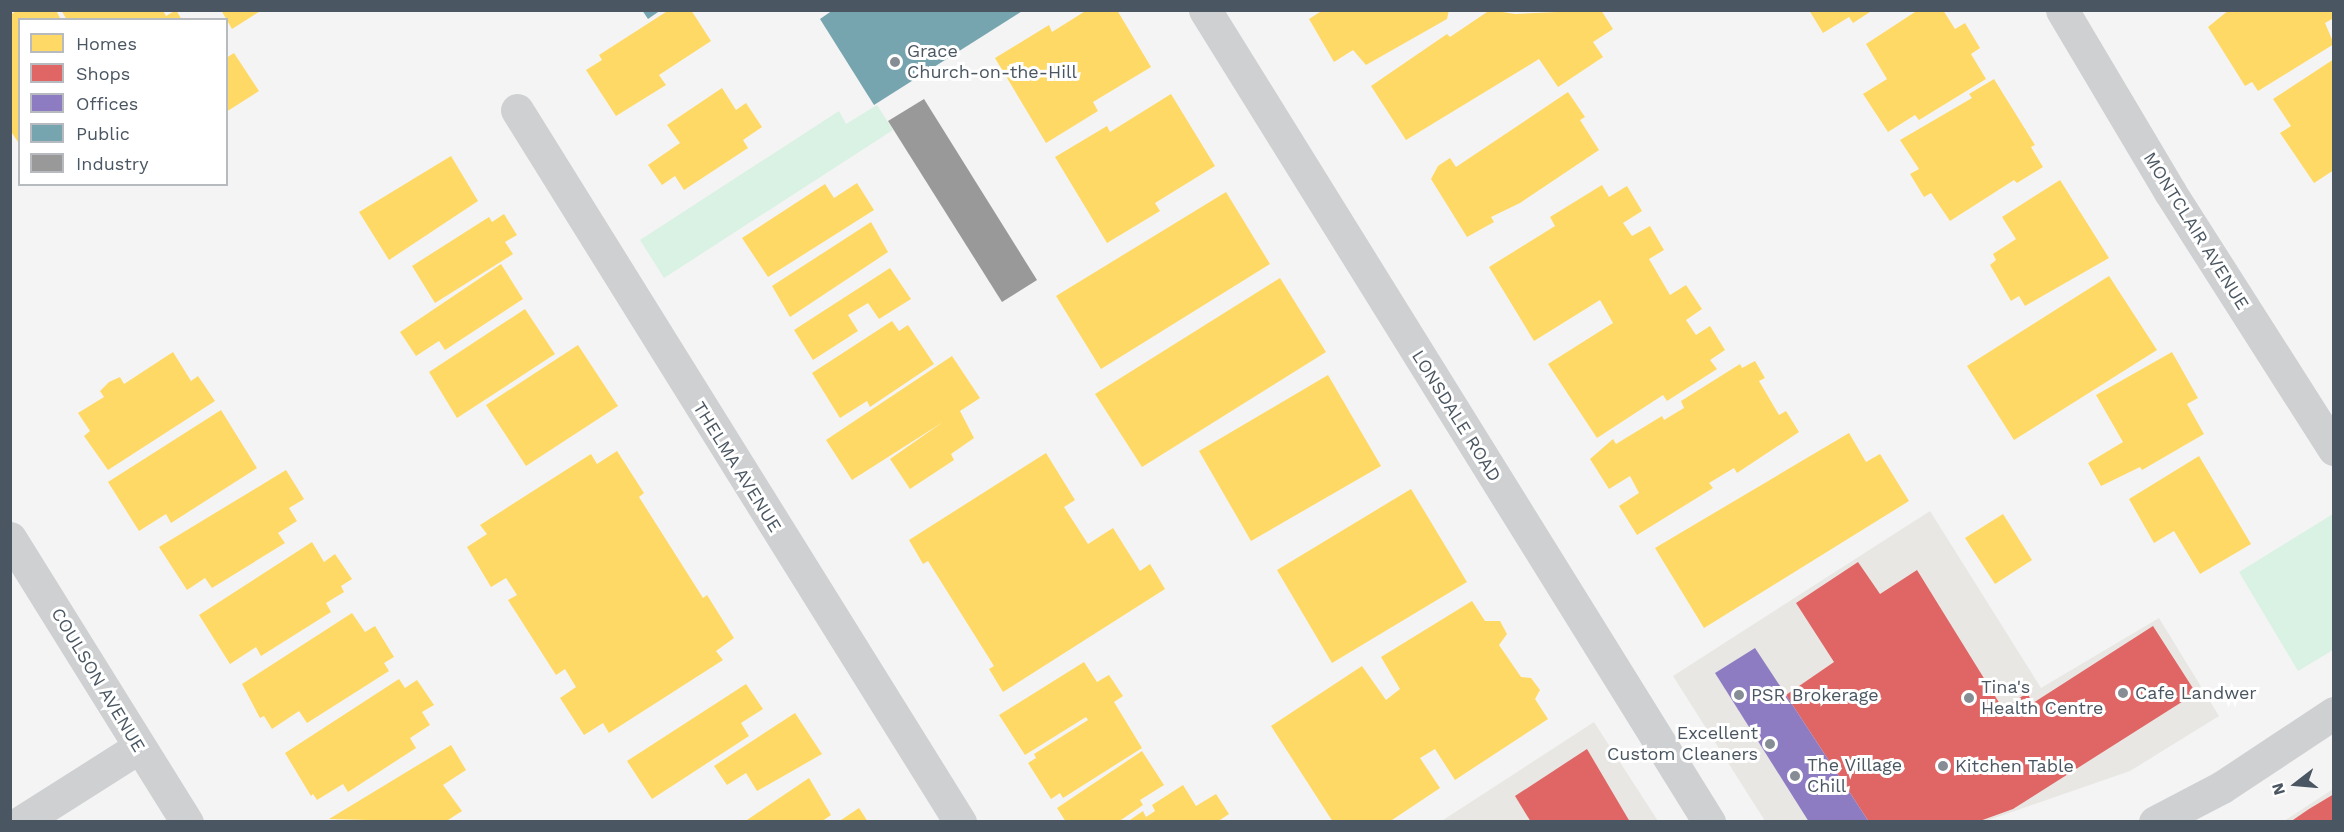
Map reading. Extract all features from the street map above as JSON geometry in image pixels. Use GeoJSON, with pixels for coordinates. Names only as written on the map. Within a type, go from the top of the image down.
{"type":"FeatureCollection","features":[{"type":"Feature","properties":{"kind":"street","name":"LONSDALE ROAD"},"geometry":{"type":"LineString","coordinates":[[1205,10],[1709,822]]}},
{"type":"Feature","properties":{"kind":"street","name":"MONTCLAIR AVENUE"},"geometry":{"type":"LineString","coordinates":[[2062,10],[2170,192],[2334,449]]}},
{"type":"Feature","properties":{"kind":"street","name":"THELMA AVENUE"},"geometry":{"type":"LineString","coordinates":[[517,111],[960,822]]}},
{"type":"Feature","properties":{"kind":"street","name":"COULSON AVENUE"},"geometry":{"type":"LineString","coordinates":[[10,538],[187,822]]}},
{"type":"Feature","properties":{"kind":"street"},"geometry":{"type":"LineString","coordinates":[[2155,822],[2222,787],[2334,713]]}},
{"type":"Feature","properties":{"kind":"street"},"geometry":{"type":"LineString","coordinates":[[21,822],[139,747]]}},
{"type":"Feature","properties":{"kind":"shaded area"},"geometry":{"type":"Polygon","coordinates":[[[1930,511],[2041,688],[2159,618],[2219,716],[2130,771],[1986,821],[1765,821],[1673,676],[1930,511]]]}},
{"type":"Feature","properties":{"kind":"shaded area"},"geometry":{"type":"Polygon","coordinates":[[[1594,722],[1658,821],[1440,822],[1594,722]]]}},
{"type":"Feature","properties":{"kind":"shaded area"},"geometry":{"type":"Polygon","coordinates":[[[2333,789],[2333,821],[2284,821],[2333,789]]]}},
{"type":"Feature","properties":{"kind":"green space"},"geometry":{"type":"Polygon","coordinates":[[[877,105],[893,130],[664,278],[640,240],[839,111],[846,124],[877,105]]]}},
{"type":"Feature","properties":{"kind":"green space"},"geometry":{"type":"Polygon","coordinates":[[[2333,514],[2333,650],[2298,671],[2239,572],[2333,514]]]}},
{"type":"Feature","properties":{"kind":"building: Homes"},"geometry":{"type":"Polygon","coordinates":[[[18,10],[56,10],[60,18],[18,18],[18,142],[10,130],[10,15],[18,10]]]}},
{"type":"Feature","properties":{"kind":"building: Homes"},"geometry":{"type":"Polygon","coordinates":[[[61,10],[163,10],[166,16],[176,10],[181,18],[66,18],[61,10]]]}},
{"type":"Feature","properties":{"kind":"building: Homes"},"geometry":{"type":"Polygon","coordinates":[[[221,10],[262,10],[232,29],[228,18],[221,10]]]}},
{"type":"Feature","properties":{"kind":"building: Homes"},"geometry":{"type":"Polygon","coordinates":[[[669,10],[691,10],[711,41],[659,75],[666,85],[616,116],[586,70],[602,60],[599,55],[669,10]]]}},
{"type":"Feature","properties":{"kind":"building: Homes"},"geometry":{"type":"Polygon","coordinates":[[[1087,10],[1117,10],[1151,67],[1093,102],[1098,111],[1046,143],[995,58],[1049,25],[1052,32],[1087,10]]]}},
{"type":"Feature","properties":{"kind":"building: Homes"},"geometry":{"type":"Polygon","coordinates":[[[1323,10],[1449,10],[1447,19],[1366,65],[1353,50],[1334,62],[1309,19],[1323,10]]]}},
{"type":"Feature","properties":{"kind":"building: Homes"},"geometry":{"type":"Polygon","coordinates":[[[1490,10],[1515,14],[1601,10],[1613,29],[1593,42],[1603,57],[1558,87],[1539,59],[1406,140],[1371,86],[1447,34],[1450,37],[1490,10]]]}},
{"type":"Feature","properties":{"kind":"building: Homes"},"geometry":{"type":"Polygon","coordinates":[[[1809,10],[1873,10],[1853,23],[1849,17],[1823,33],[1809,10]]]}},
{"type":"Feature","properties":{"kind":"building: Homes"},"geometry":{"type":"Polygon","coordinates":[[[1918,10],[1943,10],[1955,29],[1965,23],[1980,48],[1971,54],[1986,79],[1919,120],[1915,115],[1888,132],[1863,94],[1887,79],[1866,44],[1918,10]]]}},
{"type":"Feature","properties":{"kind":"building: Homes"},"geometry":{"type":"Polygon","coordinates":[[[2229,10],[2334,10],[2334,18],[2325,23],[2334,44],[2258,91],[2252,82],[2245,86],[2208,27],[2229,10]]]}},
{"type":"Feature","properties":{"kind":"building: Homes"},"geometry":{"type":"Polygon","coordinates":[[[234,53],[259,91],[228,111],[228,57],[234,53]]]}},
{"type":"Feature","properties":{"kind":"building: Homes"},"geometry":{"type":"Polygon","coordinates":[[[2334,59],[2334,170],[2314,183],[2280,133],[2291,126],[2273,99],[2334,59]]]}},
{"type":"Feature","properties":{"kind":"building: Homes"},"geometry":{"type":"Polygon","coordinates":[[[1994,79],[2035,145],[2031,147],[2043,167],[2017,183],[2014,180],[1950,221],[1931,193],[1924,197],[1910,174],[1919,169],[1900,140],[1972,98],[1969,94],[1994,79]]]}},
{"type":"Feature","properties":{"kind":"building: Homes"},"geometry":{"type":"Polygon","coordinates":[[[722,88],[736,110],[746,103],[762,127],[743,140],[748,148],[684,190],[675,176],[662,185],[648,165],[680,143],[667,125],[722,88]]]}},
{"type":"Feature","properties":{"kind":"building: Homes"},"geometry":{"type":"Polygon","coordinates":[[[1568,92],[1585,117],[1580,120],[1599,150],[1520,203],[1491,217],[1494,222],[1467,237],[1431,179],[1438,166],[1450,158],[1456,167],[1568,92]]]}},
{"type":"Feature","properties":{"kind":"building: Homes"},"geometry":{"type":"Polygon","coordinates":[[[1171,94],[1215,166],[1155,203],[1160,211],[1107,243],[1055,157],[1107,126],[1110,132],[1171,94]]]}},
{"type":"Feature","properties":{"kind":"building: Homes"},"geometry":{"type":"Polygon","coordinates":[[[451,156],[478,201],[389,260],[359,212],[451,156]]]}},
{"type":"Feature","properties":{"kind":"building: Homes"},"geometry":{"type":"Polygon","coordinates":[[[2060,180],[2109,258],[2025,306],[2019,296],[2011,301],[1990,265],[1996,260],[1993,254],[2016,239],[2002,217],[2060,180]]]}},
{"type":"Feature","properties":{"kind":"building: Homes"},"geometry":{"type":"Polygon","coordinates":[[[857,183],[874,210],[768,277],[742,238],[825,184],[834,198],[857,183]]]}},
{"type":"Feature","properties":{"kind":"building: Homes"},"geometry":{"type":"Polygon","coordinates":[[[1602,185],[1609,197],[1627,186],[1642,211],[1623,223],[1632,236],[1650,226],[1664,250],[1649,259],[1670,295],[1686,285],[1702,309],[1686,320],[1696,335],[1710,326],[1725,350],[1710,360],[1717,369],[1667,401],[1663,395],[1597,438],[1548,364],[1613,323],[1600,300],[1534,341],[1489,267],[1555,226],[1550,217],[1602,185]]]}},
{"type":"Feature","properties":{"kind":"building: Homes"},"geometry":{"type":"Polygon","coordinates":[[[1226,192],[1270,264],[1101,369],[1056,296],[1226,192]]]}},
{"type":"Feature","properties":{"kind":"building: Homes"},"geometry":{"type":"Polygon","coordinates":[[[504,214],[517,235],[505,242],[513,254],[435,303],[412,266],[489,217],[492,222],[504,214]]]}},
{"type":"Feature","properties":{"kind":"building: Homes"},"geometry":{"type":"Polygon","coordinates":[[[871,222],[888,252],[790,317],[772,286],[871,222]]]}},
{"type":"Feature","properties":{"kind":"building: Homes"},"geometry":{"type":"Polygon","coordinates":[[[501,264],[523,299],[445,350],[439,341],[416,356],[400,332],[501,264]]]}},
{"type":"Feature","properties":{"kind":"building: Homes"},"geometry":{"type":"Polygon","coordinates":[[[890,268],[911,299],[879,319],[868,303],[848,315],[858,331],[813,360],[794,330],[890,268]]]}},
{"type":"Feature","properties":{"kind":"building: Homes"},"geometry":{"type":"Polygon","coordinates":[[[2109,276],[2157,350],[2014,440],[1967,366],[2109,276]]]}},
{"type":"Feature","properties":{"kind":"building: Homes"},"geometry":{"type":"Polygon","coordinates":[[[1280,278],[1326,352],[1142,467],[1095,394],[1280,278]]]}},
{"type":"Feature","properties":{"kind":"building: Homes"},"geometry":{"type":"Polygon","coordinates":[[[525,309],[555,354],[457,418],[429,372],[525,309]]]}},
{"type":"Feature","properties":{"kind":"building: Homes"},"geometry":{"type":"Polygon","coordinates":[[[892,321],[899,331],[908,325],[934,364],[870,407],[867,401],[840,418],[812,373],[892,321]]]}},
{"type":"Feature","properties":{"kind":"building: Homes"},"geometry":{"type":"Polygon","coordinates":[[[578,345],[618,406],[526,466],[486,405],[578,345]]]}},
{"type":"Feature","properties":{"kind":"building: Homes"},"geometry":{"type":"Polygon","coordinates":[[[173,352],[191,381],[198,376],[215,401],[108,470],[84,436],[90,431],[78,413],[104,397],[100,391],[109,382],[120,377],[124,384],[173,352]]]}},
{"type":"Feature","properties":{"kind":"building: Homes"},"geometry":{"type":"Polygon","coordinates":[[[2172,352],[2198,398],[2187,404],[2204,434],[2142,470],[2140,467],[2101,486],[2088,463],[2123,442],[2096,395],[2172,352]]]}},
{"type":"Feature","properties":{"kind":"building: Homes"},"geometry":{"type":"Polygon","coordinates":[[[952,356],[980,398],[960,411],[974,438],[951,454],[954,460],[910,489],[890,459],[943,422],[852,480],[826,440],[952,356]]]}},
{"type":"Feature","properties":{"kind":"building: Homes"},"geometry":{"type":"Polygon","coordinates":[[[1755,361],[1765,378],[1759,381],[1779,415],[1786,411],[1799,432],[1737,473],[1734,468],[1709,483],[1713,488],[1637,535],[1619,506],[1639,493],[1630,476],[1609,489],[1590,459],[1613,439],[1616,444],[1662,416],[1664,420],[1684,408],[1681,401],[1740,364],[1742,368],[1755,361]]]}},
{"type":"Feature","properties":{"kind":"building: Homes"},"geometry":{"type":"Polygon","coordinates":[[[1328,375],[1381,466],[1251,541],[1199,451],[1328,375]]]}},
{"type":"Feature","properties":{"kind":"building: Homes"},"geometry":{"type":"Polygon","coordinates":[[[221,410],[257,468],[171,523],[166,514],[139,531],[108,482],[221,410]]]}},
{"type":"Feature","properties":{"kind":"building: Homes"},"geometry":{"type":"Polygon","coordinates":[[[1849,433],[1866,462],[1880,454],[1909,501],[1704,628],[1655,548],[1849,433]]]}},
{"type":"Feature","properties":{"kind":"building: Homes"},"geometry":{"type":"Polygon","coordinates":[[[617,451],[644,493],[639,497],[703,598],[707,595],[734,638],[716,651],[723,660],[609,733],[603,723],[584,735],[560,698],[576,687],[565,669],[556,675],[508,600],[517,595],[506,578],[491,587],[467,547],[487,534],[480,525],[591,454],[597,464],[617,451]]]}},
{"type":"Feature","properties":{"kind":"building: Homes"},"geometry":{"type":"Polygon","coordinates":[[[1046,453],[1075,500],[1064,507],[1088,544],[1113,528],[1140,571],[1150,564],[1165,589],[1003,692],[989,669],[994,666],[928,561],[923,564],[909,540],[1046,453]]]}},
{"type":"Feature","properties":{"kind":"building: Homes"},"geometry":{"type":"Polygon","coordinates":[[[2199,456],[2251,544],[2200,574],[2174,531],[2154,543],[2129,499],[2199,456]]]}},
{"type":"Feature","properties":{"kind":"building: Homes"},"geometry":{"type":"Polygon","coordinates":[[[286,470],[304,499],[289,508],[297,521],[278,533],[285,543],[212,588],[205,578],[187,590],[159,547],[286,470]]]}},
{"type":"Feature","properties":{"kind":"building: Homes"},"geometry":{"type":"Polygon","coordinates":[[[1411,489],[1467,582],[1332,663],[1277,570],[1411,489]]]}},
{"type":"Feature","properties":{"kind":"building: Homes"},"geometry":{"type":"Polygon","coordinates":[[[2003,514],[2032,560],[1995,584],[1965,538],[2003,514]]]}},
{"type":"Feature","properties":{"kind":"building: Homes"},"geometry":{"type":"Polygon","coordinates":[[[312,542],[324,562],[335,554],[352,579],[341,586],[344,592],[326,603],[331,612],[261,656],[256,647],[230,664],[199,615],[312,542]]]}},
{"type":"Feature","properties":{"kind":"building: Homes"},"geometry":{"type":"Polygon","coordinates":[[[1472,601],[1485,621],[1500,621],[1507,634],[1499,645],[1521,677],[1531,678],[1540,690],[1535,699],[1548,719],[1455,780],[1435,749],[1420,758],[1440,788],[1389,822],[1333,822],[1271,726],[1362,666],[1386,700],[1400,689],[1381,657],[1472,601]]]}},
{"type":"Feature","properties":{"kind":"building: Homes"},"geometry":{"type":"Polygon","coordinates":[[[352,613],[365,632],[375,626],[394,657],[384,663],[389,671],[307,723],[299,711],[272,729],[264,716],[260,718],[242,684],[352,613]]]}},
{"type":"Feature","properties":{"kind":"building: Homes"},"geometry":{"type":"Polygon","coordinates":[[[1084,662],[1097,682],[1109,675],[1123,696],[1114,702],[1142,748],[1063,798],[1060,793],[1051,799],[1028,763],[1036,758],[1034,754],[1088,720],[1086,717],[1025,755],[999,715],[1084,662]]]}},
{"type":"Feature","properties":{"kind":"building: Homes"},"geometry":{"type":"Polygon","coordinates":[[[399,679],[405,688],[417,680],[434,705],[422,712],[430,725],[410,738],[416,748],[348,792],[343,784],[317,800],[313,794],[311,796],[285,753],[399,679]]]}},
{"type":"Feature","properties":{"kind":"building: Homes"},"geometry":{"type":"Polygon","coordinates":[[[746,684],[763,709],[741,723],[749,736],[652,799],[627,761],[746,684]]]}},
{"type":"Feature","properties":{"kind":"building: Homes"},"geometry":{"type":"Polygon","coordinates":[[[795,713],[822,754],[757,791],[746,773],[727,785],[714,766],[795,713]]]}},
{"type":"Feature","properties":{"kind":"building: Homes"},"geometry":{"type":"Polygon","coordinates":[[[451,745],[466,770],[443,785],[462,811],[445,822],[329,819],[451,745]]]}},
{"type":"Feature","properties":{"kind":"building: Homes"},"geometry":{"type":"Polygon","coordinates":[[[1142,751],[1164,785],[1140,800],[1143,805],[1118,822],[1066,822],[1057,808],[1142,751]]]}},
{"type":"Feature","properties":{"kind":"building: Homes"},"geometry":{"type":"Polygon","coordinates":[[[809,778],[831,815],[821,822],[744,822],[809,778]]]}},
{"type":"Feature","properties":{"kind":"building: Homes"},"geometry":{"type":"Polygon","coordinates":[[[1183,785],[1196,806],[1216,794],[1229,814],[1217,822],[1127,822],[1143,811],[1146,817],[1155,811],[1152,805],[1183,785]]]}},
{"type":"Feature","properties":{"kind":"building: Homes"},"geometry":{"type":"Polygon","coordinates":[[[859,808],[868,822],[838,822],[859,808]]]}},
{"type":"Feature","properties":{"kind":"building: Shops"},"geometry":{"type":"Polygon","coordinates":[[[1858,562],[1880,594],[1917,570],[2003,709],[2027,693],[2033,703],[2153,626],[2196,693],[2013,809],[1977,822],[1869,822],[1786,695],[1834,662],[1796,603],[1858,562]]]}},
{"type":"Feature","properties":{"kind":"building: Shops"},"geometry":{"type":"Polygon","coordinates":[[[1587,749],[1630,822],[1531,822],[1515,796],[1587,749]]]}},
{"type":"Feature","properties":{"kind":"building: Shops"},"geometry":{"type":"Polygon","coordinates":[[[2334,794],[2334,822],[2290,822],[2309,809],[2334,794]]]}},
{"type":"Feature","properties":{"kind":"building: Offices"},"geometry":{"type":"Polygon","coordinates":[[[1755,648],[1869,822],[1809,822],[1715,673],[1755,648]]]}},
{"type":"Feature","properties":{"kind":"building: Public"},"geometry":{"type":"Polygon","coordinates":[[[642,10],[661,10],[648,19],[642,10]]]}},
{"type":"Feature","properties":{"kind":"building: Public","name":"Grace Church-on-the-Hill"},"geometry":{"type":"Polygon","coordinates":[[[833,10],[1024,10],[874,105],[820,19],[833,10]]]}},
{"type":"Feature","properties":{"kind":"building: Industry"},"geometry":{"type":"Polygon","coordinates":[[[924,99],[1037,280],[1002,302],[888,121],[924,99]]]}},
{"type":"Feature","properties":{"kind":"place","name":"Grace Church-on-the-Hill"},"geometry":{"type":"Point","coordinates":[895,62]}},
{"type":"Feature","properties":{"kind":"place","name":"Cafe Landwer"},"geometry":{"type":"Point","coordinates":[2123,693]}},
{"type":"Feature","properties":{"kind":"place","name":"PSR Brokerage"},"geometry":{"type":"Point","coordinates":[1739,695]}},
{"type":"Feature","properties":{"kind":"place","name":"Tina's Health Centre"},"geometry":{"type":"Point","coordinates":[1969,698]}},
{"type":"Feature","properties":{"kind":"place","name":"Excellent Custom Cleaners"},"geometry":{"type":"Point","coordinates":[1770,744]}},
{"type":"Feature","properties":{"kind":"place","name":"Kitchen Table"},"geometry":{"type":"Point","coordinates":[1943,766]}},
{"type":"Feature","properties":{"kind":"place","name":"The Village Chill"},"geometry":{"type":"Point","coordinates":[1795,776]}}]}
